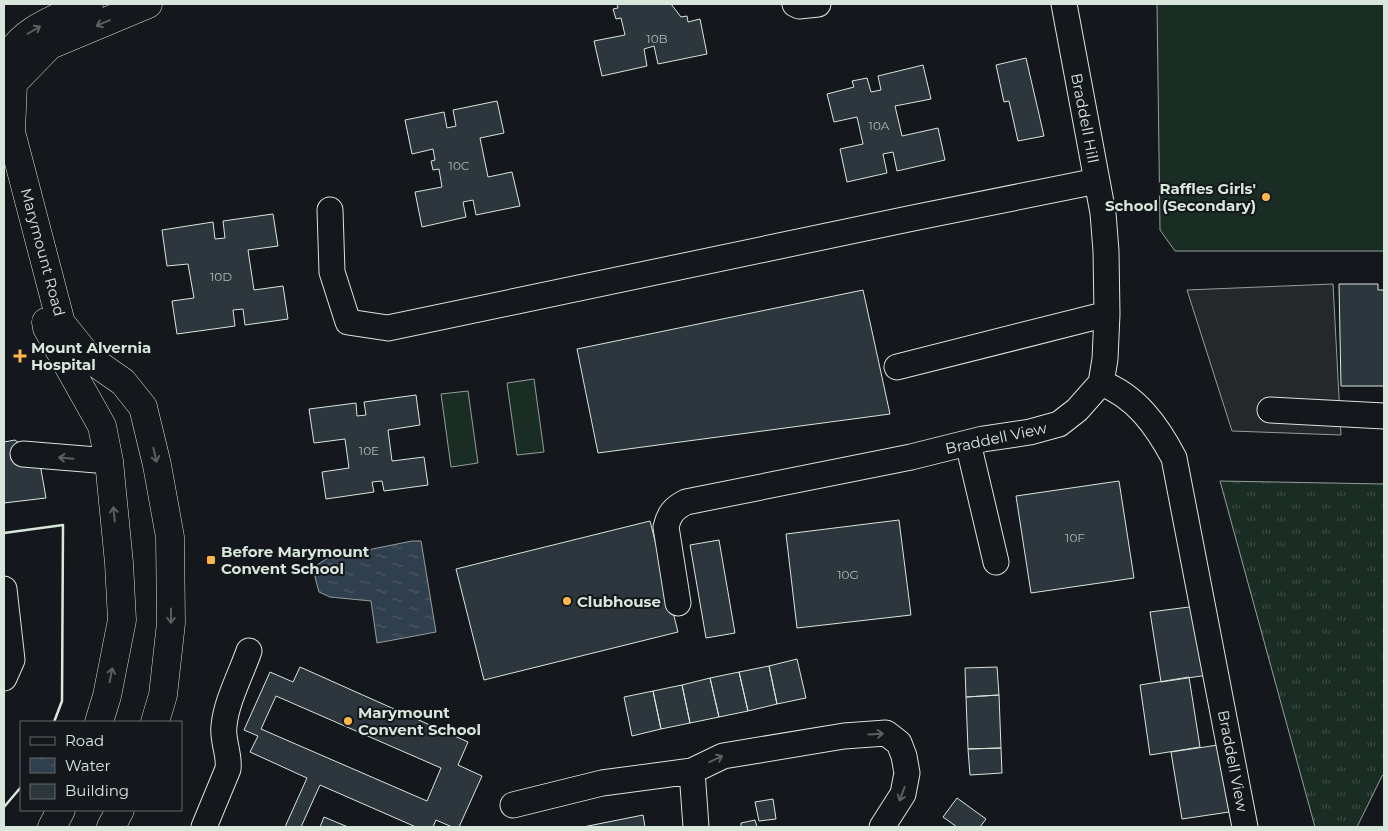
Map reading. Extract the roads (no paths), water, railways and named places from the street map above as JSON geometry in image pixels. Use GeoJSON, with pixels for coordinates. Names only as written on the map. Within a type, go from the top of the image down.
{"type":"FeatureCollection","features":[{"type":"Feature","properties":{"kind":"main road"},"geometry":{"type":"LineString","coordinates":[[4,66],[9,53],[30,31],[89,4]]}},
{"type":"Feature","properties":{"kind":"main road","name":"Marymount Road"},"geometry":{"type":"LineString","coordinates":[[148,4],[50,45],[13,83],[12,132],[61,323],[90,359],[123,382],[143,407],[146,417],[170,537],[171,623],[163,695],[155,721]]}},
{"type":"Feature","properties":{"kind":"main road","name":"Marymount Road"},"geometry":{"type":"LineString","coordinates":[[4,160],[48,328],[102,426],[109,461],[119,563],[122,620],[107,696],[99,721]]}},
{"type":"Feature","properties":{"kind":"main road"},"geometry":{"type":"LineString","coordinates":[[52,827],[60,811]]}},
{"type":"Feature","properties":{"kind":"main road"},"geometry":{"type":"LineString","coordinates":[[111,827],[119,811]]}},
{"type":"Feature","properties":{"kind":"street"},"geometry":{"type":"LineString","coordinates":[[795,4],[799,6],[818,4]]}},
{"type":"Feature","properties":{"kind":"street","name":"Braddell Hill"},"geometry":{"type":"LineString","coordinates":[[1064,4],[1103,213],[1106,250],[1107,314],[1105,359],[1101,383]]}},
{"type":"Feature","properties":{"kind":"street"},"geometry":{"type":"LineString","coordinates":[[330,210],[332,272],[348,322],[388,328],[1097,181]]}},
{"type":"Feature","properties":{"kind":"street"},"geometry":{"type":"LineString","coordinates":[[897,367],[1107,314]]}},
{"type":"Feature","properties":{"kind":"street","name":"Braddell View"},"geometry":{"type":"LineString","coordinates":[[678,603],[666,527],[669,515],[677,506],[686,502],[911,457],[983,439],[1030,432],[1059,424],[1077,410],[1101,383],[1125,394],[1152,421],[1174,458],[1245,827]]}},
{"type":"Feature","properties":{"kind":"street"},"geometry":{"type":"LineString","coordinates":[[1270,410],[1384,416]]}},
{"type":"Feature","properties":{"kind":"street"},"geometry":{"type":"LineString","coordinates":[[968,443],[996,562]]}},
{"type":"Feature","properties":{"kind":"street"},"geometry":{"type":"LineString","coordinates":[[23,454],[109,461]]}},
{"type":"Feature","properties":{"kind":"street"},"geometry":{"type":"LineString","coordinates":[[4,589],[12,660],[4,678]]}},
{"type":"Feature","properties":{"kind":"street"},"geometry":{"type":"LineString","coordinates":[[204,827],[228,769],[229,759],[223,728],[226,713],[249,651]]}},
{"type":"Feature","properties":{"kind":"street"},"geometry":{"type":"LineString","coordinates":[[513,805],[602,783],[692,771],[724,756],[844,736],[886,733],[899,743],[907,773],[903,794],[882,827]]}},
{"type":"Feature","properties":{"kind":"street"},"geometry":{"type":"LineString","coordinates":[[692,771],[696,827]]}},
{"type":"Feature","properties":{"kind":"water"},"geometry":{"type":"Polygon","coordinates":[[[412,541],[421,541],[436,632],[377,643],[371,601],[330,597],[319,592],[315,577],[317,565],[328,558],[412,541]]]}},
{"type":"Feature","properties":{"kind":"place","name":"Raffles Girls' School (Secondary)"},"geometry":{"type":"Point","coordinates":[1266,197]}},
{"type":"Feature","properties":{"kind":"place","name":"Mount Alvernia Hospital"},"geometry":{"type":"Point","coordinates":[20,356]}},
{"type":"Feature","properties":{"kind":"place","name":"Before Marymount Convent School"},"geometry":{"type":"Point","coordinates":[211,560]}},
{"type":"Feature","properties":{"kind":"place","name":"Clubhouse"},"geometry":{"type":"Point","coordinates":[567,601]}},
{"type":"Feature","properties":{"kind":"place","name":"Marymount Convent School"},"geometry":{"type":"Point","coordinates":[348,721]}}]}
